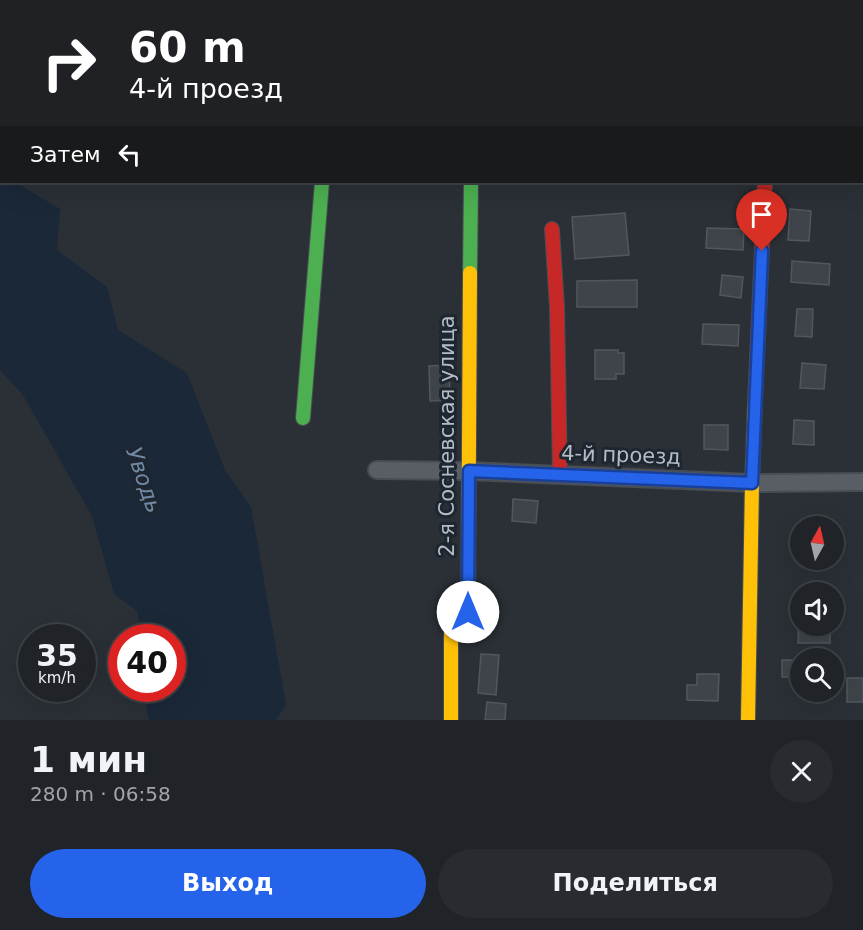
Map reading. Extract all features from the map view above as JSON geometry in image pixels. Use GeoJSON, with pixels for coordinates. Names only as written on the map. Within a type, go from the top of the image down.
{"type":"FeatureCollection","features":[{"type":"Feature","properties":{"kind":"street"},"geometry":{"type":"LineString","coordinates":[[303,418],[322,183]]}},
{"type":"Feature","properties":{"kind":"street","name":"2-я Сосневская улица"},"geometry":{"type":"LineString","coordinates":[[452,720],[451,634],[468,612],[471,183]]}},
{"type":"Feature","properties":{"kind":"street"},"geometry":{"type":"LineString","coordinates":[[748,720],[752,483],[765,183]]}},
{"type":"Feature","properties":{"kind":"street"},"geometry":{"type":"LineString","coordinates":[[552,229],[558,307],[560,475]]}},
{"type":"Feature","properties":{"kind":"street","name":"4-й проезд"},"geometry":{"type":"LineString","coordinates":[[377,470],[469,471],[752,483],[863,482]]}},
{"type":"Feature","properties":{"kind":"water","name":"Уводь"},"geometry":{"type":"Polygon","coordinates":[[[0,183],[17,183],[60,209],[57,250],[107,287],[118,330],[187,373],[225,470],[251,507],[286,705],[276,720],[149,720],[146,702],[186,702],[186,624],[140,624],[137,611],[114,594],[92,516],[23,395],[0,370],[0,183]]]}},
{"type":"Feature","properties":{"kind":"building"},"geometry":{"type":"Polygon","coordinates":[[[790,209],[811,211],[809,241],[788,240],[790,209]]]}},
{"type":"Feature","properties":{"kind":"building"},"geometry":{"type":"Polygon","coordinates":[[[625,213],[629,255],[575,259],[572,217],[625,213]]]}},
{"type":"Feature","properties":{"kind":"building"},"geometry":{"type":"Polygon","coordinates":[[[707,228],[744,229],[743,250],[706,248],[707,228]]]}},
{"type":"Feature","properties":{"kind":"building"},"geometry":{"type":"Polygon","coordinates":[[[792,261],[830,264],[829,285],[791,282],[792,261]]]}},
{"type":"Feature","properties":{"kind":"building"},"geometry":{"type":"Polygon","coordinates":[[[722,275],[743,277],[741,298],[720,295],[722,275]]]}},
{"type":"Feature","properties":{"kind":"building"},"geometry":{"type":"Polygon","coordinates":[[[637,280],[637,307],[577,307],[577,281],[637,280]]]}},
{"type":"Feature","properties":{"kind":"building"},"geometry":{"type":"Polygon","coordinates":[[[797,309],[813,309],[812,337],[795,336],[797,309]]]}},
{"type":"Feature","properties":{"kind":"building"},"geometry":{"type":"Polygon","coordinates":[[[703,324],[739,325],[738,346],[702,344],[703,324]]]}},
{"type":"Feature","properties":{"kind":"building"},"geometry":{"type":"Polygon","coordinates":[[[595,350],[618,350],[618,353],[624,353],[624,374],[616,374],[616,379],[595,379],[595,350]]]}},
{"type":"Feature","properties":{"kind":"building"},"geometry":{"type":"Polygon","coordinates":[[[802,363],[826,365],[824,389],[800,388],[802,363]]]}},
{"type":"Feature","properties":{"kind":"building"},"geometry":{"type":"Polygon","coordinates":[[[449,365],[450,400],[430,401],[429,366],[449,365]]]}},
{"type":"Feature","properties":{"kind":"building"},"geometry":{"type":"Polygon","coordinates":[[[794,420],[814,421],[814,445],[793,444],[794,420]]]}},
{"type":"Feature","properties":{"kind":"building"},"geometry":{"type":"Polygon","coordinates":[[[704,425],[728,425],[728,450],[704,449],[704,425]]]}},
{"type":"Feature","properties":{"kind":"building"},"geometry":{"type":"Polygon","coordinates":[[[513,499],[538,501],[536,523],[512,521],[513,499]]]}},
{"type":"Feature","properties":{"kind":"building"},"geometry":{"type":"Polygon","coordinates":[[[798,636],[830,636],[830,643],[798,643],[798,636]]]}},
{"type":"Feature","properties":{"kind":"building"},"geometry":{"type":"Polygon","coordinates":[[[481,654],[499,655],[496,695],[478,693],[481,654]]]}},
{"type":"Feature","properties":{"kind":"building"},"geometry":{"type":"Polygon","coordinates":[[[782,660],[790,660],[790,677],[782,677],[782,660]]]}},
{"type":"Feature","properties":{"kind":"building"},"geometry":{"type":"Polygon","coordinates":[[[697,674],[719,674],[718,701],[687,700],[687,685],[697,685],[697,674]]]}},
{"type":"Feature","properties":{"kind":"building"},"geometry":{"type":"Polygon","coordinates":[[[847,678],[863,678],[863,702],[847,702],[847,678]]]}},
{"type":"Feature","properties":{"kind":"building"},"geometry":{"type":"Polygon","coordinates":[[[487,702],[506,704],[505,720],[485,720],[487,702]]]}},
{"type":"Feature","properties":{"kind":"traffic: fast"},"geometry":{"type":"LineString","coordinates":[[303,418],[322,183]]}},
{"type":"Feature","properties":{"kind":"traffic: fast"},"geometry":{"type":"LineString","coordinates":[[470,273],[471,183]]}},
{"type":"Feature","properties":{"kind":"traffic: slow"},"geometry":{"type":"LineString","coordinates":[[451,720],[451,634],[468,612],[470,273]]}},
{"type":"Feature","properties":{"kind":"traffic: slow"},"geometry":{"type":"LineString","coordinates":[[748,720],[755,403]]}},
{"type":"Feature","properties":{"kind":"traffic: jam"},"geometry":{"type":"LineString","coordinates":[[755,403],[765,183]]}},
{"type":"Feature","properties":{"kind":"traffic: jam"},"geometry":{"type":"LineString","coordinates":[[552,229],[557,307],[560,475]]}},
{"type":"Feature","properties":{"kind":"route"},"geometry":{"type":"LineString","coordinates":[[468,612],[469,471],[752,483],[762,251]]}}]}
